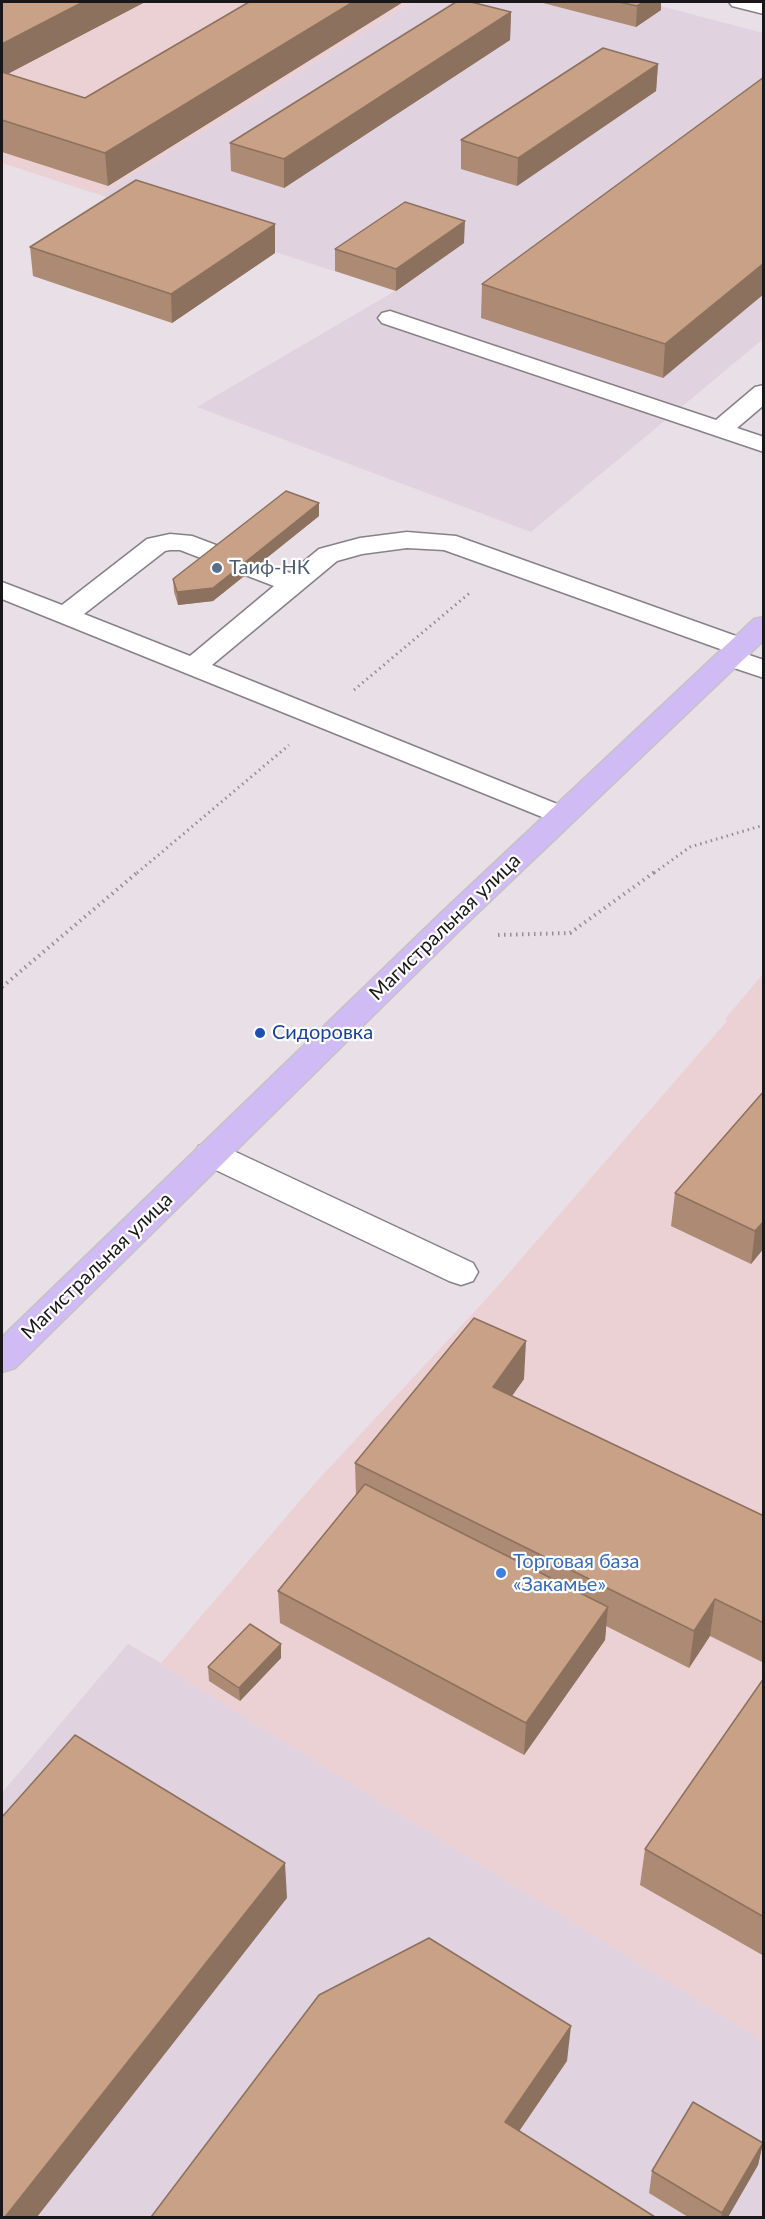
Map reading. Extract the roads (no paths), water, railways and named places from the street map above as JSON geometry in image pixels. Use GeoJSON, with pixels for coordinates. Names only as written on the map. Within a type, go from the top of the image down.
{"type":"FeatureCollection","features":[{"type":"Feature","properties":{"kind":"main road","name":"Магистральная улица"},"geometry":{"type":"LineString","coordinates":[[2,1358],[562,816],[764,625]]}},
{"type":"Feature","properties":{"kind":"street"},"geometry":{"type":"LineString","coordinates":[[739,2],[764,8]]}},
{"type":"Feature","properties":{"kind":"street"},"geometry":{"type":"LineString","coordinates":[[390,318],[764,445]]}},
{"type":"Feature","properties":{"kind":"street"},"geometry":{"type":"LineString","coordinates":[[719,430],[764,392]]}},
{"type":"Feature","properties":{"kind":"street"},"geometry":{"type":"LineString","coordinates":[[193,667],[328,555],[360,546],[391,541],[447,542],[735,652],[764,670]]}},
{"type":"Feature","properties":{"kind":"street"},"geometry":{"type":"LineString","coordinates":[[64,616],[156,545],[170,542],[183,542],[293,584]]}},
{"type":"Feature","properties":{"kind":"street"},"geometry":{"type":"LineString","coordinates":[[2,590],[562,816]]}},
{"type":"Feature","properties":{"kind":"street"},"geometry":{"type":"LineString","coordinates":[[211,1154],[461,1272]]}},
{"type":"Feature","properties":{"kind":"place","name":"Таиф-НК"},"geometry":{"type":"Point","coordinates":[217,568]}},
{"type":"Feature","properties":{"kind":"place","name":"Сидоровка"},"geometry":{"type":"Point","coordinates":[260,1033]}},
{"type":"Feature","properties":{"kind":"place","name":"Торговая база «Закамье»"},"geometry":{"type":"Point","coordinates":[501,1573]}}]}
